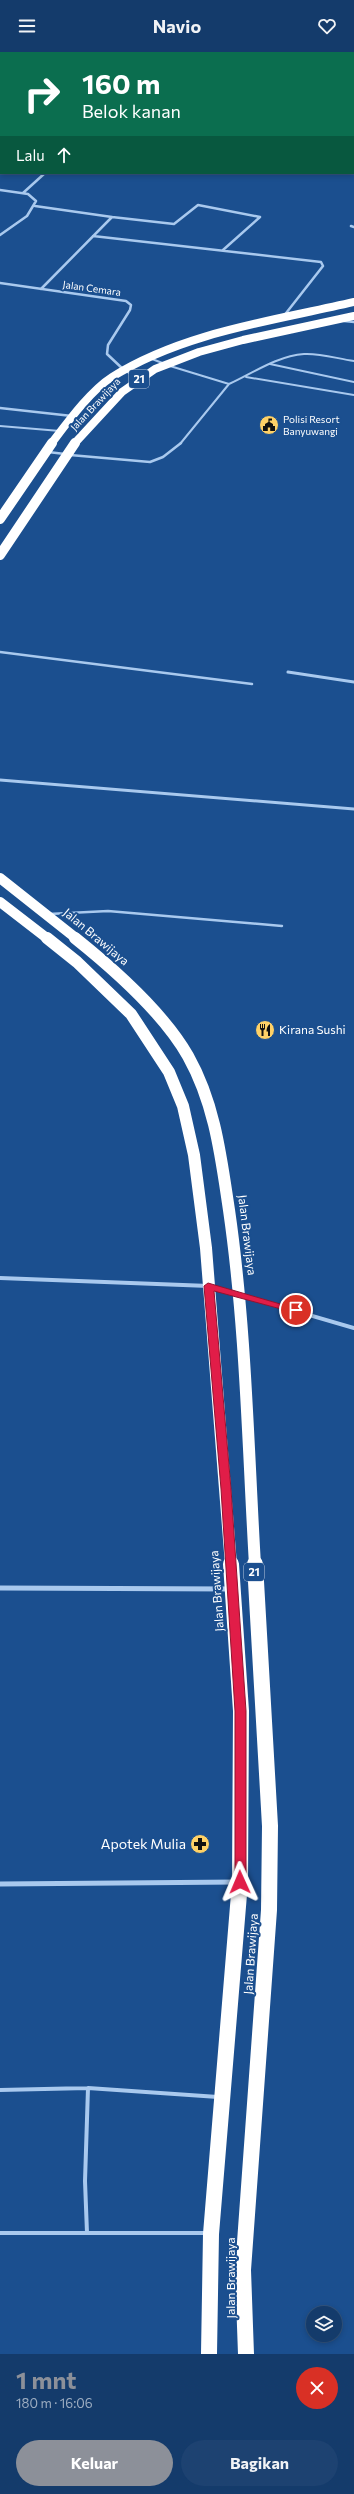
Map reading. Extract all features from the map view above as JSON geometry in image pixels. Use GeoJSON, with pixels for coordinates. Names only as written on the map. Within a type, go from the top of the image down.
{"type":"FeatureCollection","features":[{"type":"Feature","properties":{"kind":"highway","name":"Jalan Brawijaya"},"geometry":{"type":"LineString","coordinates":[[0,519],[72,416],[110,378],[149,358],[189,342],[282,318],[354,302]]}},
{"type":"Feature","properties":{"kind":"highway","name":"Jalan Brawijaya"},"geometry":{"type":"LineString","coordinates":[[0,555],[68,455],[109,405],[141,378],[167,364],[192,354],[236,342],[354,316]]}},
{"type":"Feature","properties":{"kind":"highway","name":"Jalan Brawijaya"},"geometry":{"type":"LineString","coordinates":[[0,878],[106,963],[176,1036],[202,1084],[212,1113],[219,1141],[230,1216],[238,1293],[270,1826],[269,1917],[243,2270],[246,2354]]}},
{"type":"Feature","properties":{"kind":"highway","name":"Jalan Brawijaya"},"geometry":{"type":"LineString","coordinates":[[0,902],[77,962],[131,1014],[169,1072],[183,1106],[194,1155],[208,1286],[226,1489],[241,1711],[240,1882],[211,2234],[209,2354]]}},
{"type":"Feature","properties":{"kind":"street"},"geometry":{"type":"LineString","coordinates":[[23,193],[44,174]]}},
{"type":"Feature","properties":{"kind":"street"},"geometry":{"type":"LineString","coordinates":[[2,190],[23,193],[33,197],[35,206]]}},
{"type":"Feature","properties":{"kind":"street"},"geometry":{"type":"LineString","coordinates":[[35,206],[174,224],[178,223],[198,205],[260,216],[223,250]]}},
{"type":"Feature","properties":{"kind":"street"},"geometry":{"type":"LineString","coordinates":[[0,234],[28,214],[35,206]]}},
{"type":"Feature","properties":{"kind":"street"},"geometry":{"type":"LineString","coordinates":[[41,289],[112,217]]}},
{"type":"Feature","properties":{"kind":"street"},"geometry":{"type":"LineString","coordinates":[[93,236],[312,259],[323,264],[282,318]]}},
{"type":"Feature","properties":{"kind":"street","name":"Jalan Cemara"},"geometry":{"type":"LineString","coordinates":[[0,283],[118,299],[132,305],[128,316],[108,345],[107,354],[124,370],[141,378]]}},
{"type":"Feature","properties":{"kind":"street"},"geometry":{"type":"LineString","coordinates":[[338,319],[354,322]]}},
{"type":"Feature","properties":{"kind":"street"},"geometry":{"type":"LineString","coordinates":[[0,408],[72,416]]}},
{"type":"Feature","properties":{"kind":"street"},"geometry":{"type":"LineString","coordinates":[[288,672],[354,682]]}},
{"type":"Feature","properties":{"kind":"street"},"geometry":{"type":"LineString","coordinates":[[0,780],[354,809]]}},
{"type":"Feature","properties":{"kind":"street"},"geometry":{"type":"LineString","coordinates":[[0,1278],[208,1286],[238,1293],[354,1328]]}},
{"type":"Feature","properties":{"kind":"street"},"geometry":{"type":"LineString","coordinates":[[0,1588],[232,1589]]}},
{"type":"Feature","properties":{"kind":"street"},"geometry":{"type":"LineString","coordinates":[[0,1884],[240,1882]]}},
{"type":"Feature","properties":{"kind":"lane"},"geometry":{"type":"LineString","coordinates":[[47,452],[138,462],[161,460],[185,439],[220,392],[229,384],[285,358],[304,354],[354,361]]}},
{"type":"Feature","properties":{"kind":"lane"},"geometry":{"type":"LineString","coordinates":[[149,358],[229,384]]}},
{"type":"Feature","properties":{"kind":"lane"},"geometry":{"type":"LineString","coordinates":[[270,364],[354,382]]}},
{"type":"Feature","properties":{"kind":"lane"},"geometry":{"type":"LineString","coordinates":[[246,377],[354,395]]}},
{"type":"Feature","properties":{"kind":"lane"},"geometry":{"type":"LineString","coordinates":[[0,426],[62,431]]}},
{"type":"Feature","properties":{"kind":"lane"},"geometry":{"type":"LineString","coordinates":[[0,652],[252,684]]}},
{"type":"Feature","properties":{"kind":"lane"},"geometry":{"type":"LineString","coordinates":[[46,914],[108,911],[282,926]]}},
{"type":"Feature","properties":{"kind":"lane"},"geometry":{"type":"LineString","coordinates":[[0,2090],[88,2088],[222,2098]]}},
{"type":"Feature","properties":{"kind":"lane"},"geometry":{"type":"LineString","coordinates":[[86,2233],[85,2181],[88,2088]]}},
{"type":"Feature","properties":{"kind":"lane"},"geometry":{"type":"LineString","coordinates":[[0,2233],[211,2234]]}},
{"type":"Feature","properties":{"kind":"place","name":"Polisi Resort Banyuwangi"},"geometry":{"type":"Point","coordinates":[269,425]}},
{"type":"Feature","properties":{"kind":"place","name":"Kirana Sushi"},"geometry":{"type":"Point","coordinates":[265,1030]}},
{"type":"Feature","properties":{"kind":"place","name":"Apotek Mulia"},"geometry":{"type":"Point","coordinates":[200,1844]}},
{"type":"Feature","properties":{"kind":"route"},"geometry":{"type":"LineString","coordinates":[[240,1882],[241,1711],[226,1489],[208,1286],[296,1310]]}}]}
